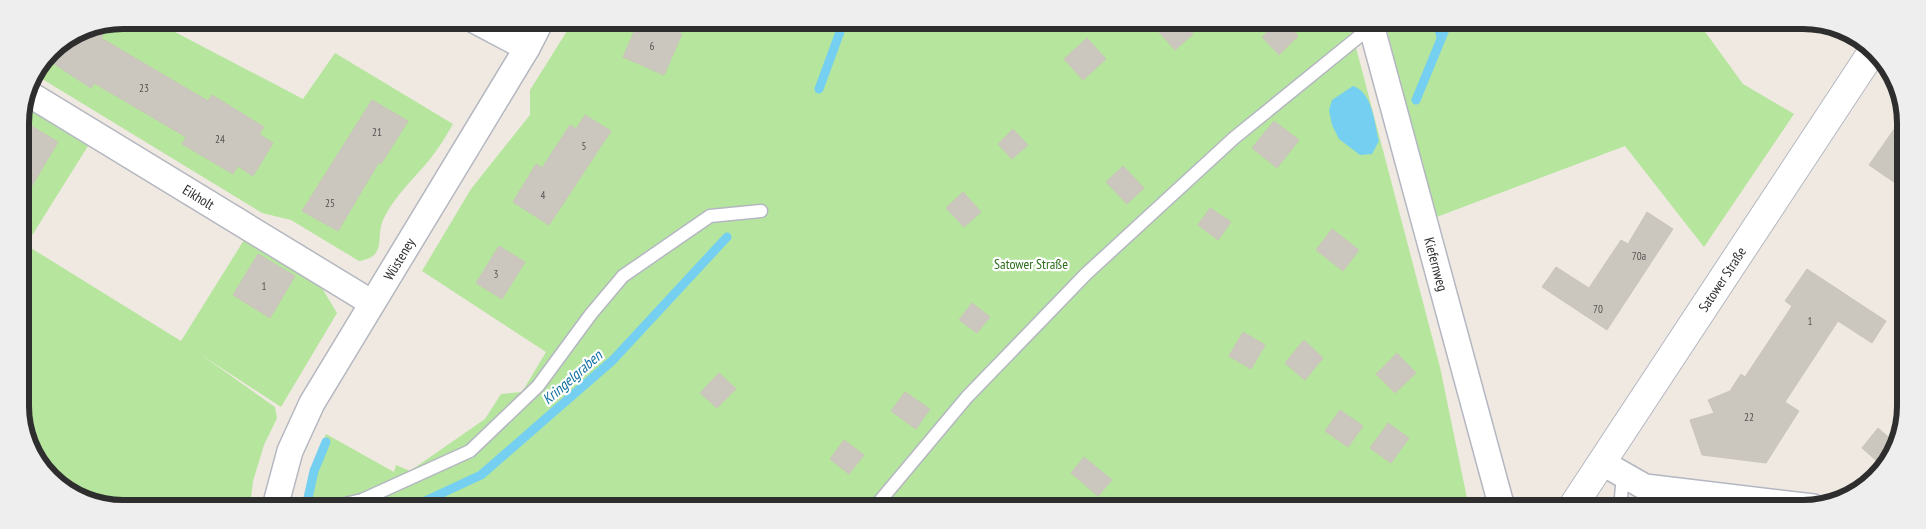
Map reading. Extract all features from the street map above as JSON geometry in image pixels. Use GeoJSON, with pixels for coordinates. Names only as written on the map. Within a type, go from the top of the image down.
{"type":"FeatureCollection","features":[{"type":"Feature","properties":{"kind":"main road","name":"Satower Straße"},"geometry":{"type":"LineString","coordinates":[[1579,500],[1612,468],[1870,56]]}},
{"type":"Feature","properties":{"kind":"street"},"geometry":{"type":"LineString","coordinates":[[491,29],[527,48]]}},
{"type":"Feature","properties":{"kind":"street","name":"Wüsteney"},"geometry":{"type":"LineString","coordinates":[[277,500],[290,451],[312,404],[527,48],[536,29]]}},
{"type":"Feature","properties":{"kind":"street","name":"Kiefernweg"},"geometry":{"type":"LineString","coordinates":[[1372,29],[1500,500]]}},
{"type":"Feature","properties":{"kind":"street","name":"Eikholt"},"geometry":{"type":"LineString","coordinates":[[33,96],[372,303]]}},
{"type":"Feature","properties":{"kind":"street"},"geometry":{"type":"LineString","coordinates":[[1612,468],[1645,487],[1754,500]]}},
{"type":"Feature","properties":{"kind":"lane"},"geometry":{"type":"LineString","coordinates":[[881,500],[967,397],[1086,274],[1234,138],[1365,29]]}},
{"type":"Feature","properties":{"kind":"lane"},"geometry":{"type":"LineString","coordinates":[[362,500],[470,451],[538,386],[623,276],[710,216],[761,211]]}},
{"type":"Feature","properties":{"kind":"lane"},"geometry":{"type":"LineString","coordinates":[[1612,468],[1618,500]]}},
{"type":"Feature","properties":{"kind":"green space"},"geometry":{"type":"Polygon","coordinates":[[[117,29],[169,29],[303,99],[335,53],[453,124],[433,155],[398,195],[383,220],[377,251],[368,259],[359,261],[291,220],[262,213],[40,78],[41,76],[56,56],[81,38],[117,29]]]}},
{"type":"Feature","properties":{"kind":"green space","name":"Satower Straße"},"geometry":{"type":"Polygon","coordinates":[[[568,29],[1351,29],[1440,367],[1467,500],[304,500],[326,434],[394,472],[396,465],[410,471],[485,419],[501,394],[522,392],[546,352],[422,271],[471,189],[530,115],[530,90],[568,29]]]}},
{"type":"Feature","properties":{"kind":"green space"},"geometry":{"type":"Polygon","coordinates":[[[1387,29],[1703,29],[1743,84],[1794,114],[1704,247],[1625,146],[1434,218],[1387,29]]]}},
{"type":"Feature","properties":{"kind":"green space"},"geometry":{"type":"Polygon","coordinates":[[[30,110],[88,146],[29,240],[30,110]]]}},
{"type":"Feature","properties":{"kind":"green space"},"geometry":{"type":"Polygon","coordinates":[[[244,240],[322,288],[337,313],[281,407],[200,354],[275,407],[277,418],[264,445],[253,481],[251,500],[117,500],[81,491],[56,473],[41,453],[36,442],[29,412],[29,247],[181,341],[244,240]]]}},
{"type":"Feature","properties":{"kind":"water"},"geometry":{"type":"Polygon","coordinates":[[[1353,86],[1365,95],[1372,109],[1379,141],[1372,154],[1360,155],[1339,139],[1332,125],[1329,110],[1332,100],[1353,86]]]}},
{"type":"Feature","properties":{"kind":"building"},"geometry":{"type":"Polygon","coordinates":[[[635,29],[670,29],[682,34],[664,75],[623,57],[635,29]]]}},
{"type":"Feature","properties":{"kind":"building"},"geometry":{"type":"Polygon","coordinates":[[[1162,29],[1189,29],[1193,34],[1175,50],[1159,32],[1162,29]]]}},
{"type":"Feature","properties":{"kind":"building"},"geometry":{"type":"Polygon","coordinates":[[[1270,29],[1292,29],[1298,36],[1279,55],[1262,37],[1270,29]]]}},
{"type":"Feature","properties":{"kind":"building"},"geometry":{"type":"Polygon","coordinates":[[[99,33],[103,35],[101,38],[208,101],[212,95],[264,127],[259,134],[273,143],[253,176],[238,166],[233,174],[182,144],[186,137],[94,83],[91,88],[51,62],[56,56],[81,38],[99,33]]]}},
{"type":"Feature","properties":{"kind":"building"},"geometry":{"type":"Polygon","coordinates":[[[1087,38],[1106,59],[1083,80],[1064,59],[1087,38]]]}},
{"type":"Feature","properties":{"kind":"building"},"geometry":{"type":"Polygon","coordinates":[[[372,100],[408,121],[381,164],[379,162],[338,231],[302,211],[372,100]]]}},
{"type":"Feature","properties":{"kind":"building"},"geometry":{"type":"Polygon","coordinates":[[[585,115],[611,131],[549,225],[513,202],[536,164],[542,168],[570,125],[576,129],[585,115]]]}},
{"type":"Feature","properties":{"kind":"building"},"geometry":{"type":"Polygon","coordinates":[[[1274,121],[1299,140],[1277,168],[1252,148],[1274,121]]]}},
{"type":"Feature","properties":{"kind":"building"},"geometry":{"type":"Polygon","coordinates":[[[29,124],[58,142],[29,191],[29,124]]]}},
{"type":"Feature","properties":{"kind":"building"},"geometry":{"type":"Polygon","coordinates":[[[1897,125],[1897,184],[1869,165],[1897,125]]]}},
{"type":"Feature","properties":{"kind":"building"},"geometry":{"type":"Polygon","coordinates":[[[1013,129],[1028,145],[1012,159],[998,144],[1013,129]]]}},
{"type":"Feature","properties":{"kind":"building"},"geometry":{"type":"Polygon","coordinates":[[[1123,166],[1144,188],[1127,204],[1106,182],[1123,166]]]}},
{"type":"Feature","properties":{"kind":"building"},"geometry":{"type":"Polygon","coordinates":[[[963,192],[981,212],[964,227],[946,208],[963,192]]]}},
{"type":"Feature","properties":{"kind":"building"},"geometry":{"type":"Polygon","coordinates":[[[1210,208],[1231,222],[1218,240],[1198,225],[1210,208]]]}},
{"type":"Feature","properties":{"kind":"building"},"geometry":{"type":"Polygon","coordinates":[[[1647,212],[1673,229],[1607,330],[1542,287],[1556,267],[1589,288],[1621,240],[1628,244],[1647,212]]]}},
{"type":"Feature","properties":{"kind":"building"},"geometry":{"type":"Polygon","coordinates":[[[1332,229],[1359,250],[1343,271],[1316,250],[1332,229]]]}},
{"type":"Feature","properties":{"kind":"building"},"geometry":{"type":"Polygon","coordinates":[[[499,246],[525,262],[502,299],[476,283],[499,246]]]}},
{"type":"Feature","properties":{"kind":"building"},"geometry":{"type":"Polygon","coordinates":[[[258,254],[295,276],[270,318],[233,295],[258,254]]]}},
{"type":"Feature","properties":{"kind":"building"},"geometry":{"type":"Polygon","coordinates":[[[1807,269],[1886,321],[1872,343],[1838,321],[1785,402],[1799,411],[1766,463],[1702,455],[1690,420],[1714,413],[1708,400],[1730,391],[1741,374],[1745,377],[1792,306],[1785,301],[1807,269]]]}},
{"type":"Feature","properties":{"kind":"building"},"geometry":{"type":"Polygon","coordinates":[[[972,303],[990,317],[977,333],[959,320],[972,303]]]}},
{"type":"Feature","properties":{"kind":"building"},"geometry":{"type":"Polygon","coordinates":[[[1243,332],[1265,345],[1251,369],[1229,356],[1243,332]]]}},
{"type":"Feature","properties":{"kind":"building"},"geometry":{"type":"Polygon","coordinates":[[[1304,340],[1323,358],[1305,380],[1285,363],[1304,340]]]}},
{"type":"Feature","properties":{"kind":"building"},"geometry":{"type":"Polygon","coordinates":[[[1397,353],[1416,373],[1395,393],[1376,374],[1397,353]]]}},
{"type":"Feature","properties":{"kind":"building"},"geometry":{"type":"Polygon","coordinates":[[[719,373],[736,389],[717,408],[700,393],[719,373]]]}},
{"type":"Feature","properties":{"kind":"building"},"geometry":{"type":"Polygon","coordinates":[[[905,392],[930,409],[916,429],[891,411],[905,392]]]}},
{"type":"Feature","properties":{"kind":"building"},"geometry":{"type":"Polygon","coordinates":[[[1340,410],[1363,426],[1348,447],[1325,431],[1340,410]]]}},
{"type":"Feature","properties":{"kind":"building"},"geometry":{"type":"Polygon","coordinates":[[[1388,423],[1409,438],[1391,463],[1370,448],[1388,423]]]}},
{"type":"Feature","properties":{"kind":"building"},"geometry":{"type":"Polygon","coordinates":[[[1878,428],[1891,439],[1878,462],[1862,448],[1878,428]]]}},
{"type":"Feature","properties":{"kind":"building"},"geometry":{"type":"Polygon","coordinates":[[[844,440],[864,455],[849,474],[830,459],[844,440]]]}},
{"type":"Feature","properties":{"kind":"building"},"geometry":{"type":"Polygon","coordinates":[[[1084,457],[1112,480],[1098,496],[1071,473],[1084,457]]]}},
{"type":"Feature","properties":{"kind":"waterway","name":"Kringelgraben"},"geometry":{"type":"LineString","coordinates":[[819,89],[841,29]]}},
{"type":"Feature","properties":{"kind":"waterway"},"geometry":{"type":"LineString","coordinates":[[1439,29],[1441,37]]}},
{"type":"Feature","properties":{"kind":"waterway"},"geometry":{"type":"LineString","coordinates":[[1416,100],[1445,29]]}},
{"type":"Feature","properties":{"kind":"waterway","name":"Kringelgraben"},"geometry":{"type":"LineString","coordinates":[[427,500],[481,475],[613,360],[727,237]]}},
{"type":"Feature","properties":{"kind":"waterway"},"geometry":{"type":"LineString","coordinates":[[308,500],[314,471],[326,442]]}}]}
